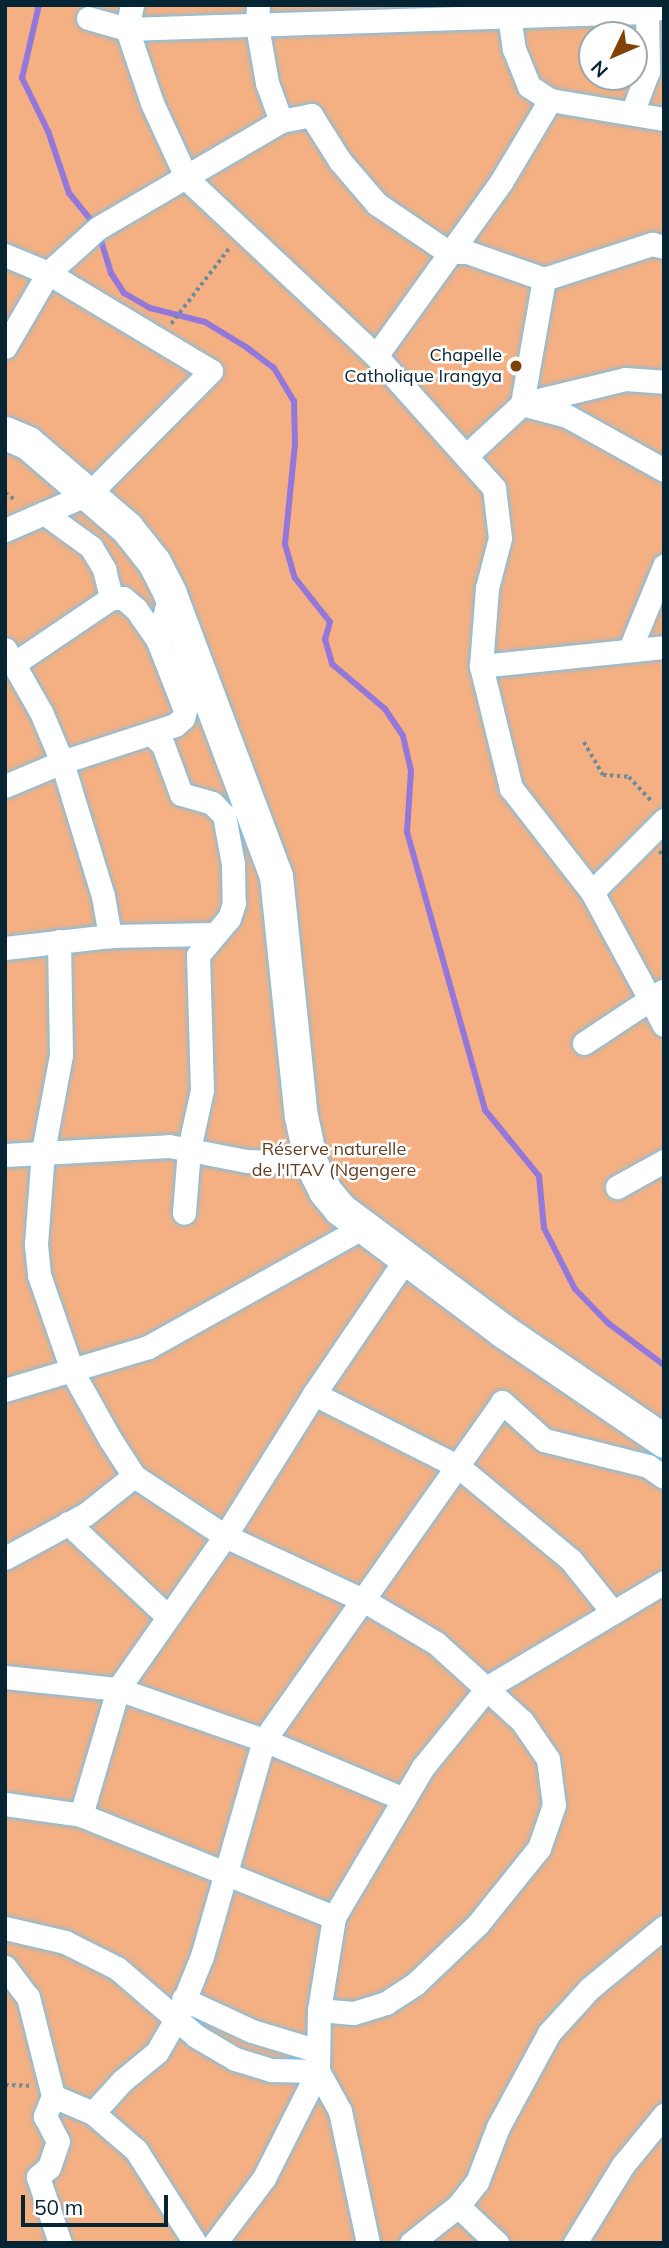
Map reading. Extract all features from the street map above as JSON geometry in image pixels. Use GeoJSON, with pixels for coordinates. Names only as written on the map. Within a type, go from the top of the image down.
{"type":"FeatureCollection","features":[{"type":"Feature","properties":{"kind":"highway"},"geometry":{"type":"LineString","coordinates":[[5,433],[28,443],[90,493],[127,528],[154,562],[170,594],[276,876],[301,1116],[311,1163],[340,1209],[503,1331],[664,1441]]}},
{"type":"Feature","properties":{"kind":"street"},"geometry":{"type":"LineString","coordinates":[[132,5],[127,29],[152,103],[187,179],[376,356],[468,454],[494,488],[500,538],[487,588],[481,666],[511,788],[592,892],[658,996],[664,1025]]}},
{"type":"Feature","properties":{"kind":"street"},"geometry":{"type":"LineString","coordinates":[[88,18],[127,29],[258,16],[408,11],[509,15],[652,8],[648,71],[632,113]]}},
{"type":"Feature","properties":{"kind":"street"},"geometry":{"type":"LineString","coordinates":[[509,15],[514,49],[530,86],[550,100],[664,119]]}},
{"type":"Feature","properties":{"kind":"street"},"geometry":{"type":"LineString","coordinates":[[258,16],[267,83],[281,121]]}},
{"type":"Feature","properties":{"kind":"street"},"geometry":{"type":"LineString","coordinates":[[376,356],[501,182],[550,100]]}},
{"type":"Feature","properties":{"kind":"street"},"geometry":{"type":"LineString","coordinates":[[5,347],[48,273],[98,228],[187,179],[281,121],[311,115],[340,161],[377,204],[449,251],[467,252],[544,279],[652,244],[664,247]]}},
{"type":"Feature","properties":{"kind":"street"},"geometry":{"type":"LineString","coordinates":[[5,256],[48,273],[211,371],[90,493],[5,530]]}},
{"type":"Feature","properties":{"kind":"street"},"geometry":{"type":"LineString","coordinates":[[522,404],[544,279]]}},
{"type":"Feature","properties":{"kind":"street"},"geometry":{"type":"LineString","coordinates":[[468,454],[522,404],[625,379],[664,382]]}},
{"type":"Feature","properties":{"kind":"street"},"geometry":{"type":"LineString","coordinates":[[522,404],[567,416],[664,470]]}},
{"type":"Feature","properties":{"kind":"street"},"geometry":{"type":"LineString","coordinates":[[44,513],[91,547],[104,569],[111,598]]}},
{"type":"Feature","properties":{"kind":"street"},"geometry":{"type":"LineString","coordinates":[[630,649],[664,566]]}},
{"type":"Feature","properties":{"kind":"street"},"geometry":{"type":"LineString","coordinates":[[158,641],[170,594]]}},
{"type":"Feature","properties":{"kind":"street"},"geometry":{"type":"LineString","coordinates":[[5,786],[62,762],[175,725],[185,710],[158,641],[136,609],[123,598],[111,598],[10,656],[62,762],[103,896],[110,936]]}},
{"type":"Feature","properties":{"kind":"street"},"geometry":{"type":"LineString","coordinates":[[481,666],[664,646]]}},
{"type":"Feature","properties":{"kind":"street"},"geometry":{"type":"LineString","coordinates":[[151,733],[163,745],[181,794],[212,803],[224,815],[229,830],[234,903],[229,918],[212,934],[198,955],[202,1090],[189,1149],[184,1213]]}},
{"type":"Feature","properties":{"kind":"street"},"geometry":{"type":"LineString","coordinates":[[592,892],[659,813]]}},
{"type":"Feature","properties":{"kind":"street"},"geometry":{"type":"LineString","coordinates":[[5,948],[110,936],[212,934]]}},
{"type":"Feature","properties":{"kind":"street"},"geometry":{"type":"LineString","coordinates":[[59,941],[61,1055],[43,1151],[36,1245],[39,1275],[73,1373],[134,1476],[226,1536],[365,1601],[436,1643],[522,1721],[548,1759],[554,1805],[539,1848],[478,1924],[415,1984],[369,2011],[319,2010]]}},
{"type":"Feature","properties":{"kind":"street"},"geometry":{"type":"LineString","coordinates":[[584,1043],[658,996]]}},
{"type":"Feature","properties":{"kind":"street"},"geometry":{"type":"LineString","coordinates":[[5,1155],[43,1151],[189,1149],[247,1161],[311,1163]]}},
{"type":"Feature","properties":{"kind":"street"},"geometry":{"type":"LineString","coordinates":[[617,1187],[664,1161]]}},
{"type":"Feature","properties":{"kind":"street"},"geometry":{"type":"LineString","coordinates":[[6,1388],[73,1373],[148,1348],[206,1319],[364,1227]]}},
{"type":"Feature","properties":{"kind":"street"},"geometry":{"type":"LineString","coordinates":[[80,1815],[118,1689],[166,1615],[226,1536],[314,1394],[407,1257]]}},
{"type":"Feature","properties":{"kind":"street"},"geometry":{"type":"LineString","coordinates":[[314,1394],[459,1467],[571,1560],[611,1610]]}},
{"type":"Feature","properties":{"kind":"street"},"geometry":{"type":"LineString","coordinates":[[93,2113],[121,2081],[157,2052],[180,2009],[202,1956],[264,1740],[365,1601],[502,1402],[544,1440],[625,1459],[664,1477]]}},
{"type":"Feature","properties":{"kind":"street"},"geometry":{"type":"LineString","coordinates":[[5,1558],[68,1523],[134,1476]]}},
{"type":"Feature","properties":{"kind":"street"},"geometry":{"type":"LineString","coordinates":[[68,1523],[166,1615]]}},
{"type":"Feature","properties":{"kind":"street"},"geometry":{"type":"LineString","coordinates":[[215,2243],[264,2178],[318,2061],[319,2010],[334,1917],[423,1767],[488,1688],[611,1610],[664,1582]]}},
{"type":"Feature","properties":{"kind":"street"},"geometry":{"type":"LineString","coordinates":[[5,1677],[118,1689],[264,1740],[404,1799]]}},
{"type":"Feature","properties":{"kind":"street"},"geometry":{"type":"LineString","coordinates":[[5,1804],[80,1815],[226,1869],[334,1917]]}},
{"type":"Feature","properties":{"kind":"street"},"geometry":{"type":"LineString","coordinates":[[411,2243],[458,2206],[477,2182],[498,2127],[549,2033],[590,1988],[664,1927]]}},
{"type":"Feature","properties":{"kind":"street"},"geometry":{"type":"LineString","coordinates":[[11,1935],[65,1942],[117,1968],[180,2009],[252,2031],[318,2061],[340,2111],[368,2243]]}},
{"type":"Feature","properties":{"kind":"street"},"geometry":{"type":"LineString","coordinates":[[5,1967],[29,1997],[54,2096],[45,2116],[58,2141],[49,2167],[38,2177],[60,2243]]}},
{"type":"Feature","properties":{"kind":"street"},"geometry":{"type":"LineString","coordinates":[[180,2009],[196,2036],[235,2059],[271,2070],[318,2061]]}},
{"type":"Feature","properties":{"kind":"street"},"geometry":{"type":"LineString","coordinates":[[54,2096],[93,2113],[136,2150],[195,2243]]}},
{"type":"Feature","properties":{"kind":"street"},"geometry":{"type":"LineString","coordinates":[[575,2243],[623,2165],[664,2115]]}},
{"type":"Feature","properties":{"kind":"street"},"geometry":{"type":"LineString","coordinates":[[458,2206],[497,2243]]}},
{"type":"Feature","properties":{"kind":"path"},"geometry":{"type":"LineString","coordinates":[[159,339],[242,230]]}},
{"type":"Feature","properties":{"kind":"path"},"geometry":{"type":"LineString","coordinates":[[584,742],[603,775],[629,777],[659,813]]}},
{"type":"Feature","properties":{"kind":"green space","name":"Réserve naturelle de l'ITAV (Ngengere"},"geometry":{"type":"Polygon","coordinates":[[[5,5],[664,5],[664,2243],[5,2243],[5,5]]]}},
{"type":"Feature","properties":{"kind":"waterway"},"geometry":{"type":"LineString","coordinates":[[39,5],[22,78],[48,131],[69,193],[94,224]]}},
{"type":"Feature","properties":{"kind":"waterway"},"geometry":{"type":"LineString","coordinates":[[99,234],[111,273],[124,293],[150,308],[205,322],[246,347],[274,368],[294,401],[295,444],[285,544],[295,578],[330,622],[325,639],[332,664],[385,709],[403,736],[411,770],[407,832],[485,1110],[539,1176],[544,1228],[575,1289],[608,1323],[664,1365]]}},
{"type":"Feature","properties":{"kind":"place","name":"Chapelle Catholique Irangya"},"geometry":{"type":"Point","coordinates":[516,366]}}]}
